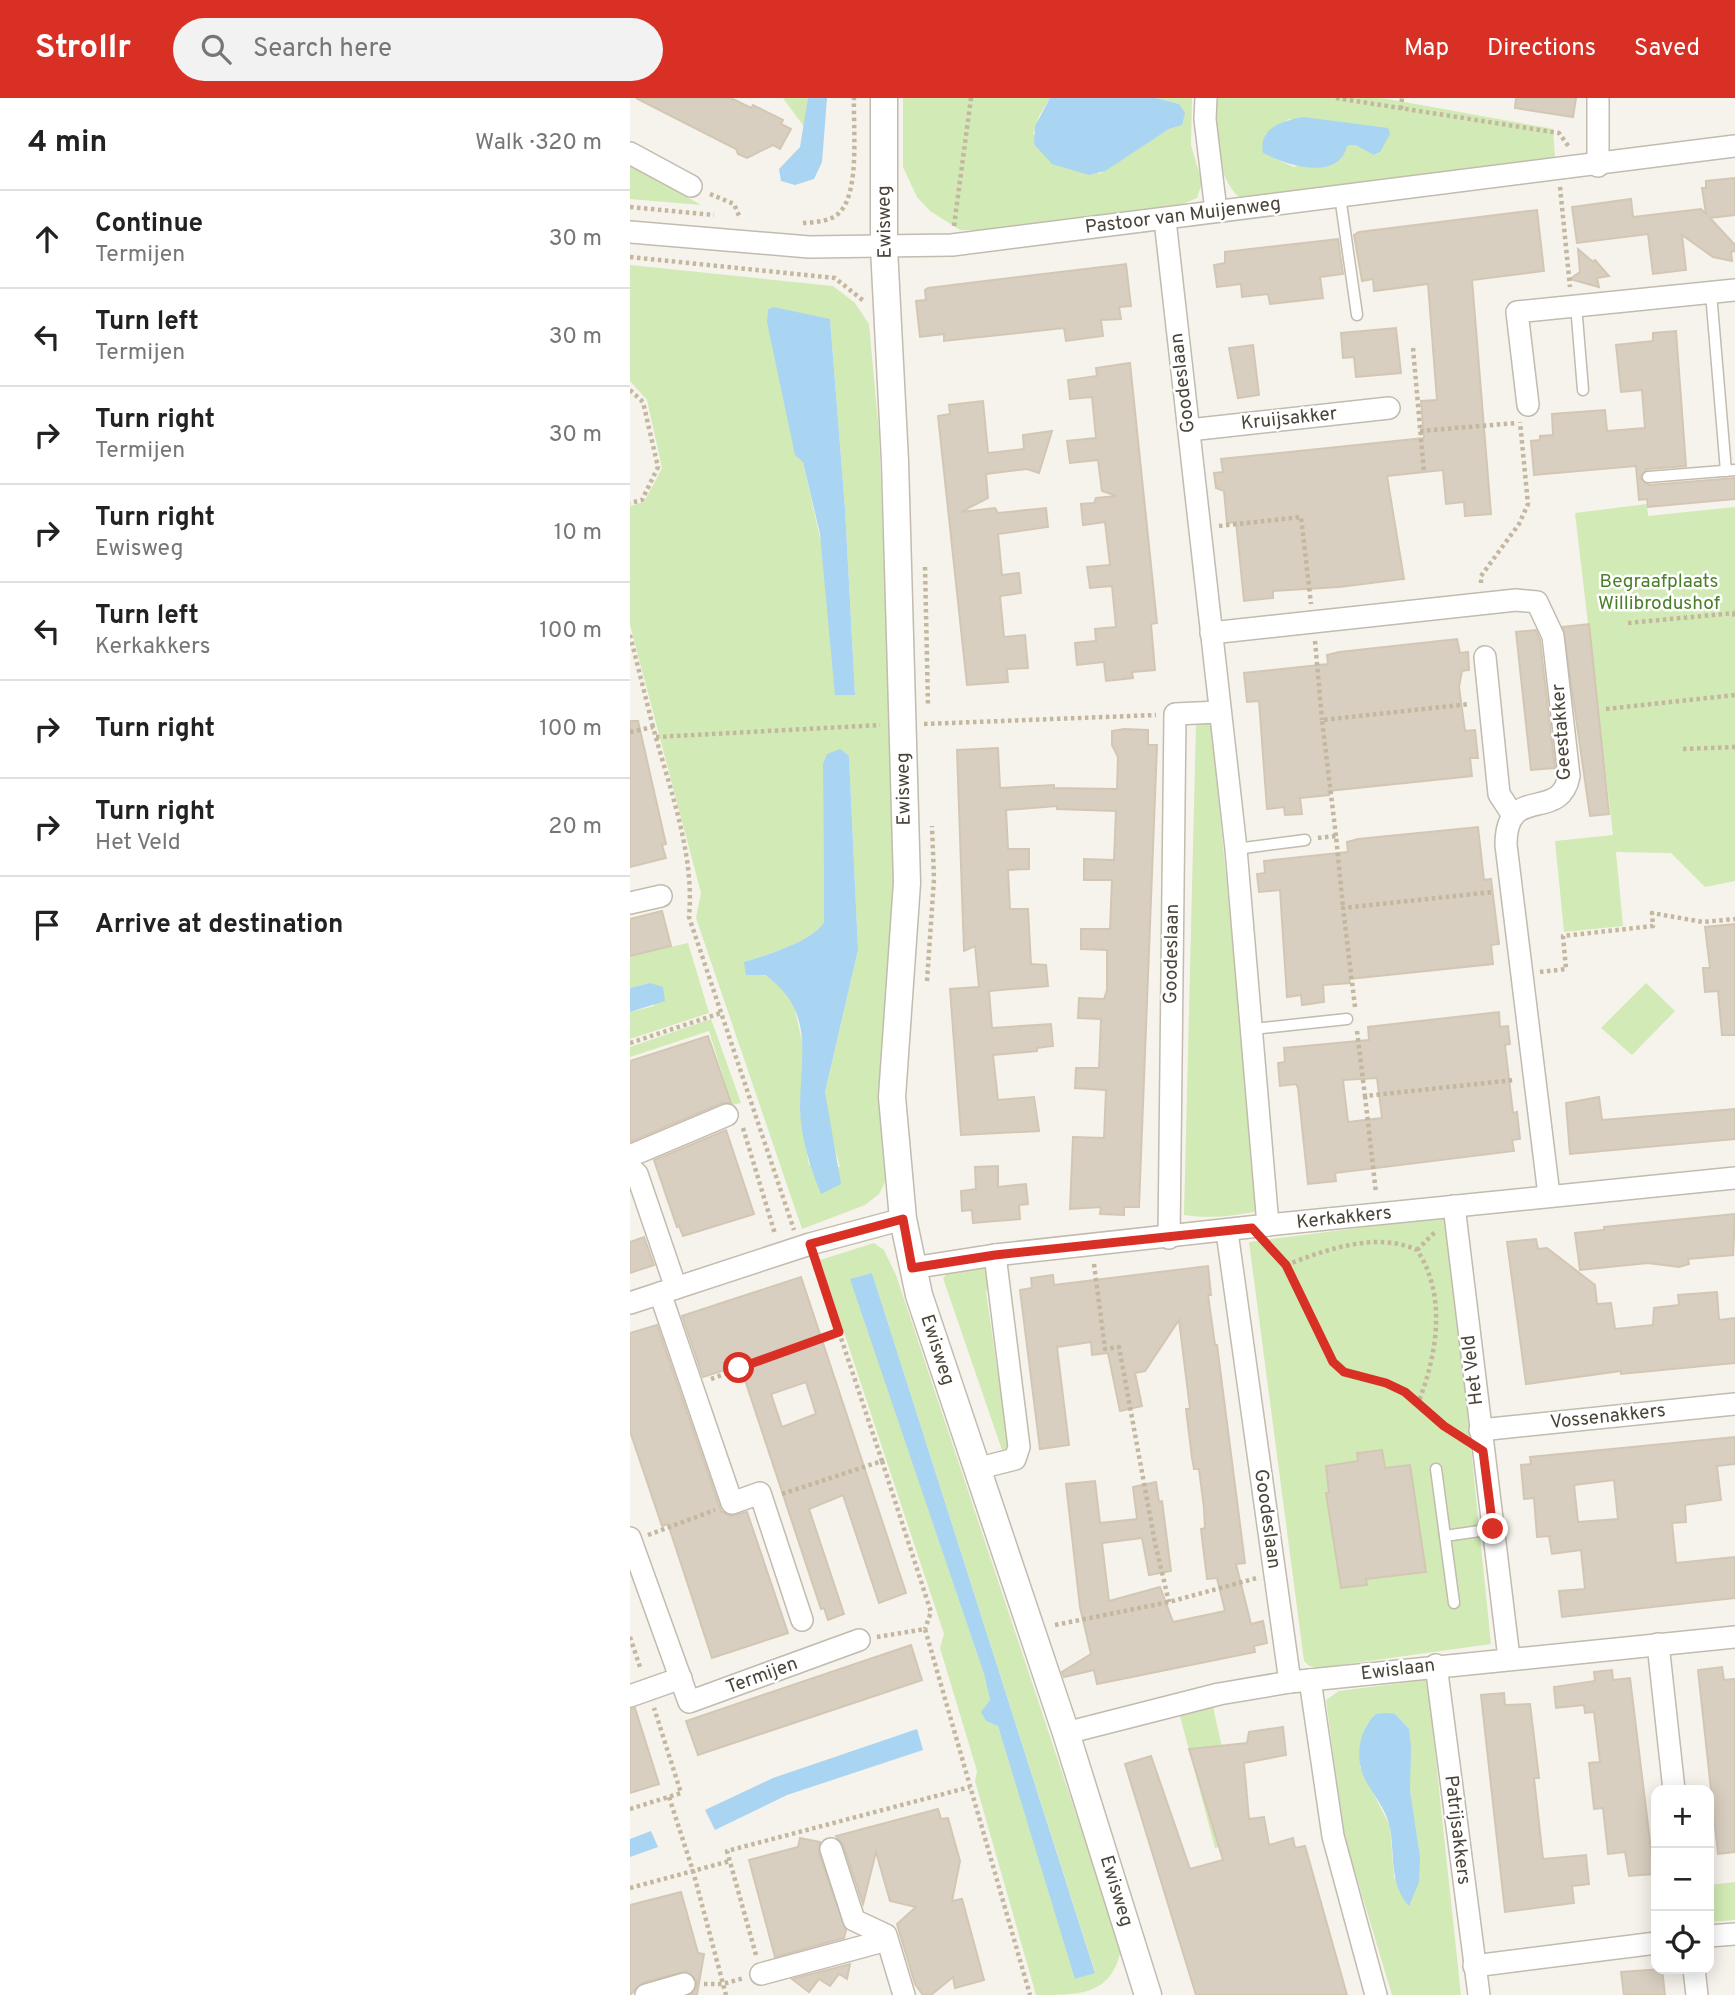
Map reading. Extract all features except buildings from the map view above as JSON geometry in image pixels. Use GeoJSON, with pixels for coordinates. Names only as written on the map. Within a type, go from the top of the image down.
{"type":"FeatureCollection","features":[{"type":"Feature","properties":{"kind":"street","name":"Ewisweg"},"geometry":{"type":"LineString","coordinates":[[884,98],[884,248],[916,724],[906,926],[892,1097],[903,1219],[912,1268],[976,1469],[1066,1733],[1146,1994]]}},
{"type":"Feature","properties":{"kind":"street"},"geometry":{"type":"LineString","coordinates":[[1206,98],[1205,119],[1216,211]]}},
{"type":"Feature","properties":{"kind":"street"},"geometry":{"type":"LineString","coordinates":[[1591,166],[1598,98]]}},
{"type":"Feature","properties":{"kind":"street","name":"Pastoor van Muijenweg"},"geometry":{"type":"LineString","coordinates":[[630,232],[809,247],[952,245],[1735,146]]}},
{"type":"Feature","properties":{"kind":"street"},"geometry":{"type":"LineString","coordinates":[[630,153],[691,186]]}},
{"type":"Feature","properties":{"kind":"street","name":"Goodeslaan"},"geometry":{"type":"LineString","coordinates":[[1165,220],[1236,849],[1253,1029],[1260,1227]]}},
{"type":"Feature","properties":{"kind":"street"},"geometry":{"type":"LineString","coordinates":[[1524,414],[1517,312],[1735,290]]}},
{"type":"Feature","properties":{"kind":"street","name":"Kruijsakker"},"geometry":{"type":"LineString","coordinates":[[1189,430],[1389,408]]}},
{"type":"Feature","properties":{"kind":"street","name":"Geestakker"},"geometry":{"type":"LineString","coordinates":[[1211,633],[1517,600],[1537,603],[1553,636],[1569,776],[1566,788],[1551,802],[1526,805],[1512,814]]}},
{"type":"Feature","properties":{"kind":"street"},"geometry":{"type":"LineString","coordinates":[[1485,657],[1499,794],[1512,814],[1506,828],[1512,890],[1549,1195]]}},
{"type":"Feature","properties":{"kind":"street"},"geometry":{"type":"LineString","coordinates":[[1175,714],[1219,712]]}},
{"type":"Feature","properties":{"kind":"street","name":"Goodeslaan"},"geometry":{"type":"LineString","coordinates":[[1169,1238],[1175,714]]}},
{"type":"Feature","properties":{"kind":"street"},"geometry":{"type":"LineString","coordinates":[[630,903],[661,896]]}},
{"type":"Feature","properties":{"kind":"street"},"geometry":{"type":"LineString","coordinates":[[734,1120],[632,1169],[668,1290],[692,1386],[732,1503],[760,1493],[802,1620]]}},
{"type":"Feature","properties":{"kind":"street","name":"Kerkakkers"},"geometry":{"type":"LineString","coordinates":[[912,1268],[995,1255],[1227,1232],[1549,1195],[1735,1178]]}},
{"type":"Feature","properties":{"kind":"street","name":"Het Veld"},"geometry":{"type":"LineString","coordinates":[[1454,1206],[1509,1658]]}},
{"type":"Feature","properties":{"kind":"street"},"geometry":{"type":"LineString","coordinates":[[630,1303],[797,1249],[903,1219]]}},
{"type":"Feature","properties":{"kind":"street","name":"Goodeslaan"},"geometry":{"type":"LineString","coordinates":[[1227,1232],[1275,1573],[1300,1681]]}},
{"type":"Feature","properties":{"kind":"street"},"geometry":{"type":"LineString","coordinates":[[976,1469],[1015,1459],[1019,1447],[995,1255]]}},
{"type":"Feature","properties":{"kind":"street","name":"Vossenakkers"},"geometry":{"type":"LineString","coordinates":[[1482,1441],[1735,1404]]}},
{"type":"Feature","properties":{"kind":"street","name":"Termijen"},"geometry":{"type":"LineString","coordinates":[[631,1539],[689,1702],[859,1640]]}},
{"type":"Feature","properties":{"kind":"street","name":"Ewislaan"},"geometry":{"type":"LineString","coordinates":[[1066,1733],[1219,1694],[1300,1681],[1436,1665],[1735,1637]]}},
{"type":"Feature","properties":{"kind":"street"},"geometry":{"type":"LineString","coordinates":[[1658,1644],[1673,1785]]}},
{"type":"Feature","properties":{"kind":"street","name":"Patrijsakkers"},"geometry":{"type":"LineString","coordinates":[[1436,1665],[1479,1995]]}},
{"type":"Feature","properties":{"kind":"street"},"geometry":{"type":"LineString","coordinates":[[639,1693],[681,1678]]}},
{"type":"Feature","properties":{"kind":"street"},"geometry":{"type":"LineString","coordinates":[[1300,1681],[1333,1836],[1376,1995]]}},
{"type":"Feature","properties":{"kind":"street"},"geometry":{"type":"LineString","coordinates":[[831,1849],[853,1920],[886,1935],[904,1995]]}},
{"type":"Feature","properties":{"kind":"street"},"geometry":{"type":"LineString","coordinates":[[1714,1936],[1735,1934]]}},
{"type":"Feature","properties":{"kind":"street"},"geometry":{"type":"LineString","coordinates":[[761,1974],[887,1940]]}},
{"type":"Feature","properties":{"kind":"street"},"geometry":{"type":"LineString","coordinates":[[1474,1966],[1651,1944]]}},
{"type":"Feature","properties":{"kind":"street"},"geometry":{"type":"LineString","coordinates":[[1695,1974],[1697,1995]]}},
{"type":"Feature","properties":{"kind":"street"},"geometry":{"type":"LineString","coordinates":[[646,1995],[684,1984]]}},
{"type":"Feature","properties":{"kind":"lane"},"geometry":{"type":"LineString","coordinates":[[1340,196],[1357,315]]}},
{"type":"Feature","properties":{"kind":"lane"},"geometry":{"type":"LineString","coordinates":[[1648,477],[1730,470],[1711,293]]}},
{"type":"Feature","properties":{"kind":"lane"},"geometry":{"type":"LineString","coordinates":[[1574,305],[1583,390]]}},
{"type":"Feature","properties":{"kind":"lane"},"geometry":{"type":"LineString","coordinates":[[1236,849],[1305,840]]}},
{"type":"Feature","properties":{"kind":"lane"},"geometry":{"type":"LineString","coordinates":[[1253,1029],[1347,1019]]}},
{"type":"Feature","properties":{"kind":"lane"},"geometry":{"type":"LineString","coordinates":[[1436,1469],[1454,1603]]}},
{"type":"Feature","properties":{"kind":"lane"},"geometry":{"type":"LineString","coordinates":[[1445,1536],[1493,1529]]}},
{"type":"Feature","properties":{"kind":"path"},"geometry":{"type":"LineString","coordinates":[[799,223],[820,222],[839,214],[850,194],[853,98]]}},
{"type":"Feature","properties":{"kind":"path"},"geometry":{"type":"LineString","coordinates":[[952,245],[971,98]]}},
{"type":"Feature","properties":{"kind":"path"},"geometry":{"type":"LineString","coordinates":[[1336,98],[1559,133],[1591,166]]}},
{"type":"Feature","properties":{"kind":"path"},"geometry":{"type":"LineString","coordinates":[[1401,108],[1402,98]]}},
{"type":"Feature","properties":{"kind":"path"},"geometry":{"type":"LineString","coordinates":[[1558,170],[1574,305]]}},
{"type":"Feature","properties":{"kind":"path"},"geometry":{"type":"LineString","coordinates":[[691,186],[734,204],[740,218]]}},
{"type":"Feature","properties":{"kind":"path"},"geometry":{"type":"LineString","coordinates":[[630,207],[752,219]]}},
{"type":"Feature","properties":{"kind":"path"},"geometry":{"type":"LineString","coordinates":[[630,257],[835,278],[862,302],[888,299]]}},
{"type":"Feature","properties":{"kind":"path"},"geometry":{"type":"LineString","coordinates":[[1413,348],[1424,473]]}},
{"type":"Feature","properties":{"kind":"path"},"geometry":{"type":"LineString","coordinates":[[630,390],[643,402],[658,467],[642,500],[630,503]]}},
{"type":"Feature","properties":{"kind":"path"},"geometry":{"type":"LineString","coordinates":[[1420,431],[1524,414],[1528,504],[1520,524],[1480,576],[1482,604]]}},
{"type":"Feature","properties":{"kind":"path"},"geometry":{"type":"LineString","coordinates":[[1199,528],[1301,517],[1379,1214]]}},
{"type":"Feature","properties":{"kind":"path"},"geometry":{"type":"LineString","coordinates":[[924,561],[916,724],[929,737]]}},
{"type":"Feature","properties":{"kind":"path"},"geometry":{"type":"LineString","coordinates":[[1628,623],[1735,613],[1735,620]]}},
{"type":"Feature","properties":{"kind":"path"},"geometry":{"type":"LineString","coordinates":[[630,635],[685,855],[691,894],[689,917],[797,1249]]}},
{"type":"Feature","properties":{"kind":"path"},"geometry":{"type":"LineString","coordinates":[[1606,709],[1735,695]]}},
{"type":"Feature","properties":{"kind":"path"},"geometry":{"type":"LineString","coordinates":[[1322,720],[1490,702]]}},
{"type":"Feature","properties":{"kind":"path"},"geometry":{"type":"LineString","coordinates":[[656,737],[1175,714]]}},
{"type":"Feature","properties":{"kind":"path"},"geometry":{"type":"LineString","coordinates":[[630,732],[653,727]]}},
{"type":"Feature","properties":{"kind":"path"},"geometry":{"type":"LineString","coordinates":[[1683,749],[1735,747]]}},
{"type":"Feature","properties":{"kind":"path"},"geometry":{"type":"LineString","coordinates":[[925,994],[934,879],[931,816]]}},
{"type":"Feature","properties":{"kind":"path"},"geometry":{"type":"LineString","coordinates":[[1305,840],[1336,836]]}},
{"type":"Feature","properties":{"kind":"path"},"geometry":{"type":"LineString","coordinates":[[1343,908],[1512,890]]}},
{"type":"Feature","properties":{"kind":"path"},"geometry":{"type":"LineString","coordinates":[[1522,973],[1566,969],[1563,936],[1653,926],[1652,913],[1703,922],[1735,919]]}},
{"type":"Feature","properties":{"kind":"path"},"geometry":{"type":"LineString","coordinates":[[630,1043],[721,1013]]}},
{"type":"Feature","properties":{"kind":"path"},"geometry":{"type":"LineString","coordinates":[[1365,1096],[1535,1078]]}},
{"type":"Feature","properties":{"kind":"path"},"geometry":{"type":"LineString","coordinates":[[734,1120],[839,1332],[931,1612],[925,1629],[1030,1995]]}},
{"type":"Feature","properties":{"kind":"path"},"geometry":{"type":"LineString","coordinates":[[1260,1227],[1286,1265],[1333,1362],[1344,1372],[1386,1383],[1419,1401],[1444,1426],[1482,1441]]}},
{"type":"Feature","properties":{"kind":"path"},"geometry":{"type":"LineString","coordinates":[[1286,1265],[1355,1244],[1407,1245],[1417,1250],[1435,1296],[1436,1340],[1419,1401]]}},
{"type":"Feature","properties":{"kind":"path"},"geometry":{"type":"LineString","coordinates":[[1092,1245],[1105,1349],[1119,1347],[1155,1543],[1169,1601]]}},
{"type":"Feature","properties":{"kind":"path"},"geometry":{"type":"LineString","coordinates":[[692,1386],[839,1332]]}},
{"type":"Feature","properties":{"kind":"path"},"geometry":{"type":"LineString","coordinates":[[762,1501],[882,1461]]}},
{"type":"Feature","properties":{"kind":"path"},"geometry":{"type":"LineString","coordinates":[[631,1539],[690,1521],[732,1503]]}},
{"type":"Feature","properties":{"kind":"path"},"geometry":{"type":"LineString","coordinates":[[1050,1626],[1169,1601],[1275,1573]]}},
{"type":"Feature","properties":{"kind":"path"},"geometry":{"type":"LineString","coordinates":[[859,1640],[925,1629]]}},
{"type":"Feature","properties":{"kind":"path"},"geometry":{"type":"LineString","coordinates":[[630,1637],[639,1693],[681,1793],[630,1809]]}},
{"type":"Feature","properties":{"kind":"path"},"geometry":{"type":"LineString","coordinates":[[669,1797],[693,1871],[726,1995]]}},
{"type":"Feature","properties":{"kind":"path"},"geometry":{"type":"LineString","coordinates":[[630,1888],[730,1861]]}},
{"type":"Feature","properties":{"kind":"path"},"geometry":{"type":"LineString","coordinates":[[684,1984],[723,1984],[761,1974]]}},
{"type":"Feature","properties":{"kind":"green space"},"geometry":{"type":"Polygon","coordinates":[[[783,98],[808,98],[805,128],[783,98]]]}},
{"type":"Feature","properties":{"kind":"green space"},"geometry":{"type":"Polygon","coordinates":[[[903,98],[1050,98],[1039,116],[1033,134],[1099,174],[1169,129],[1182,125],[1179,104],[1156,98],[1192,98],[1191,145],[1202,183],[1197,198],[1178,206],[991,230],[960,230],[930,211],[917,197],[903,167],[903,98]]]}},
{"type":"Feature","properties":{"kind":"green space"},"geometry":{"type":"Polygon","coordinates":[[[1214,98],[1382,98],[1553,129],[1555,158],[1240,198],[1225,177],[1221,165],[1216,138],[1214,98]],[[1289,119],[1265,134],[1263,153],[1294,167],[1347,146],[1355,145],[1375,155],[1380,152],[1289,119]]]}},
{"type":"Feature","properties":{"kind":"green space"},"geometry":{"type":"Polygon","coordinates":[[[630,164],[701,205],[630,199],[630,164]]]}},
{"type":"Feature","properties":{"kind":"green space"},"geometry":{"type":"Polygon","coordinates":[[[630,265],[833,286],[855,303],[869,324],[879,433],[897,896],[882,1050],[882,1140],[886,1180],[879,1194],[865,1205],[802,1229],[696,918],[701,893],[630,625],[630,506],[644,502],[662,468],[647,400],[630,381],[630,265]],[[830,319],[803,462],[855,694],[845,509],[830,319]],[[849,756],[823,764],[824,922],[799,941],[744,962],[778,984],[793,1000],[804,1051],[800,1111],[809,1165],[840,1167],[828,1123],[825,1092],[858,950],[849,756]]]}},
{"type":"Feature","properties":{"kind":"green space","name":"Begraafplaats Willibrodushof"},"geometry":{"type":"Polygon","coordinates":[[[1647,504],[1648,516],[1735,507],[1735,881],[1705,887],[1671,853],[1616,852],[1623,926],[1564,932],[1555,841],[1613,835],[1575,513],[1647,504]]]}},
{"type":"Feature","properties":{"kind":"green space"},"geometry":{"type":"Polygon","coordinates":[[[1211,723],[1259,1211],[1203,1217],[1184,1215],[1196,724],[1211,723]]]}},
{"type":"Feature","properties":{"kind":"green space"},"geometry":{"type":"Polygon","coordinates":[[[688,943],[709,1013],[630,1039],[630,1012],[654,1006],[650,983],[630,988],[630,956],[688,943]]]}},
{"type":"Feature","properties":{"kind":"green space"},"geometry":{"type":"Polygon","coordinates":[[[1646,983],[1675,1011],[1632,1055],[1601,1028],[1646,983]]]}},
{"type":"Feature","properties":{"kind":"green space"},"geometry":{"type":"Polygon","coordinates":[[[711,1019],[741,1103],[732,1105],[709,1031],[630,1057],[630,1047],[711,1019]]]}},
{"type":"Feature","properties":{"kind":"green space"},"geometry":{"type":"Polygon","coordinates":[[[1444,1217],[1448,1222],[1491,1644],[1319,1668],[1309,1666],[1304,1661],[1249,1242],[1444,1217]]]}},
{"type":"Feature","properties":{"kind":"green space"},"geometry":{"type":"Polygon","coordinates":[[[874,1243],[884,1250],[896,1275],[1121,1949],[1110,1976],[1092,1989],[1080,1993],[1036,1995],[975,1781],[977,1771],[940,1648],[944,1634],[820,1260],[874,1243]],[[872,1273],[851,1279],[984,1674],[990,1700],[982,1712],[986,1721],[998,1726],[1076,1979],[1095,1972],[872,1273]]]}},
{"type":"Feature","properties":{"kind":"green space"},"geometry":{"type":"Polygon","coordinates":[[[984,1266],[990,1270],[992,1279],[986,1292],[1006,1430],[1012,1435],[1009,1448],[1002,1450],[943,1278],[950,1271],[984,1266]]]}},
{"type":"Feature","properties":{"kind":"green space"},"geometry":{"type":"Polygon","coordinates":[[[1426,1680],[1461,1995],[1392,1995],[1344,1835],[1326,1700],[1339,1691],[1426,1680]],[[1376,1714],[1366,1726],[1360,1767],[1390,1826],[1394,1879],[1420,1856],[1410,1790],[1409,1729],[1395,1714],[1376,1714]]]}},
{"type":"Feature","properties":{"kind":"green space"},"geometry":{"type":"Polygon","coordinates":[[[1213,1707],[1243,1842],[1215,1848],[1180,1716],[1213,1707]]]}},
{"type":"Feature","properties":{"kind":"green space"},"geometry":{"type":"Polygon","coordinates":[[[1735,1882],[1735,1920],[1714,1922],[1714,1884],[1735,1882]]]}},
{"type":"Feature","properties":{"kind":"water"},"geometry":{"type":"Polygon","coordinates":[[[808,98],[827,98],[822,162],[814,179],[795,185],[781,181],[779,169],[800,147],[808,98]]]}},
{"type":"Feature","properties":{"kind":"water"},"geometry":{"type":"Polygon","coordinates":[[[1050,98],[1156,98],[1179,104],[1185,113],[1182,125],[1169,129],[1105,171],[1089,175],[1052,164],[1034,144],[1035,126],[1050,98]]]}},
{"type":"Feature","properties":{"kind":"water"},"geometry":{"type":"Polygon","coordinates":[[[1303,117],[1388,128],[1390,134],[1380,152],[1374,155],[1355,145],[1347,146],[1342,157],[1333,164],[1322,167],[1296,165],[1263,153],[1264,137],[1273,127],[1303,117]]]}},
{"type":"Feature","properties":{"kind":"water"},"geometry":{"type":"Polygon","coordinates":[[[773,307],[830,319],[845,509],[855,695],[835,695],[820,534],[803,462],[795,455],[767,322],[768,310],[773,307]]]}},
{"type":"Feature","properties":{"kind":"water"},"geometry":{"type":"Polygon","coordinates":[[[840,749],[849,756],[858,950],[825,1092],[841,1184],[821,1194],[802,1131],[802,1036],[798,1019],[792,1004],[781,989],[765,975],[746,975],[744,962],[799,941],[824,922],[823,764],[827,754],[840,749]]]}},
{"type":"Feature","properties":{"kind":"water"},"geometry":{"type":"Polygon","coordinates":[[[650,983],[663,987],[665,1001],[630,1012],[630,988],[650,983]]]}},
{"type":"Feature","properties":{"kind":"water"},"geometry":{"type":"Polygon","coordinates":[[[872,1273],[1095,1973],[1075,1979],[998,1726],[986,1721],[981,1712],[990,1700],[984,1674],[850,1279],[872,1273]]]}},
{"type":"Feature","properties":{"kind":"water"},"geometry":{"type":"Polygon","coordinates":[[[1376,1714],[1395,1714],[1409,1729],[1410,1790],[1420,1856],[1419,1882],[1409,1906],[1398,1888],[1388,1819],[1365,1780],[1360,1764],[1359,1750],[1364,1730],[1376,1714]]]}},
{"type":"Feature","properties":{"kind":"water"},"geometry":{"type":"Polygon","coordinates":[[[917,1729],[923,1750],[787,1795],[715,1830],[705,1810],[773,1778],[917,1729]]]}},
{"type":"Feature","properties":{"kind":"water"},"geometry":{"type":"Polygon","coordinates":[[[651,1831],[658,1847],[630,1857],[630,1839],[651,1831]]]}},
{"type":"Feature","properties":{"kind":"route"},"geometry":{"type":"LineString","coordinates":[[739,1368],[839,1332],[810,1244],[853,1232],[903,1219],[912,1268],[995,1255],[1252,1228],[1286,1265],[1333,1362],[1344,1372],[1386,1383],[1405,1392],[1419,1401],[1444,1426],[1483,1451],[1493,1529]]}}]}
